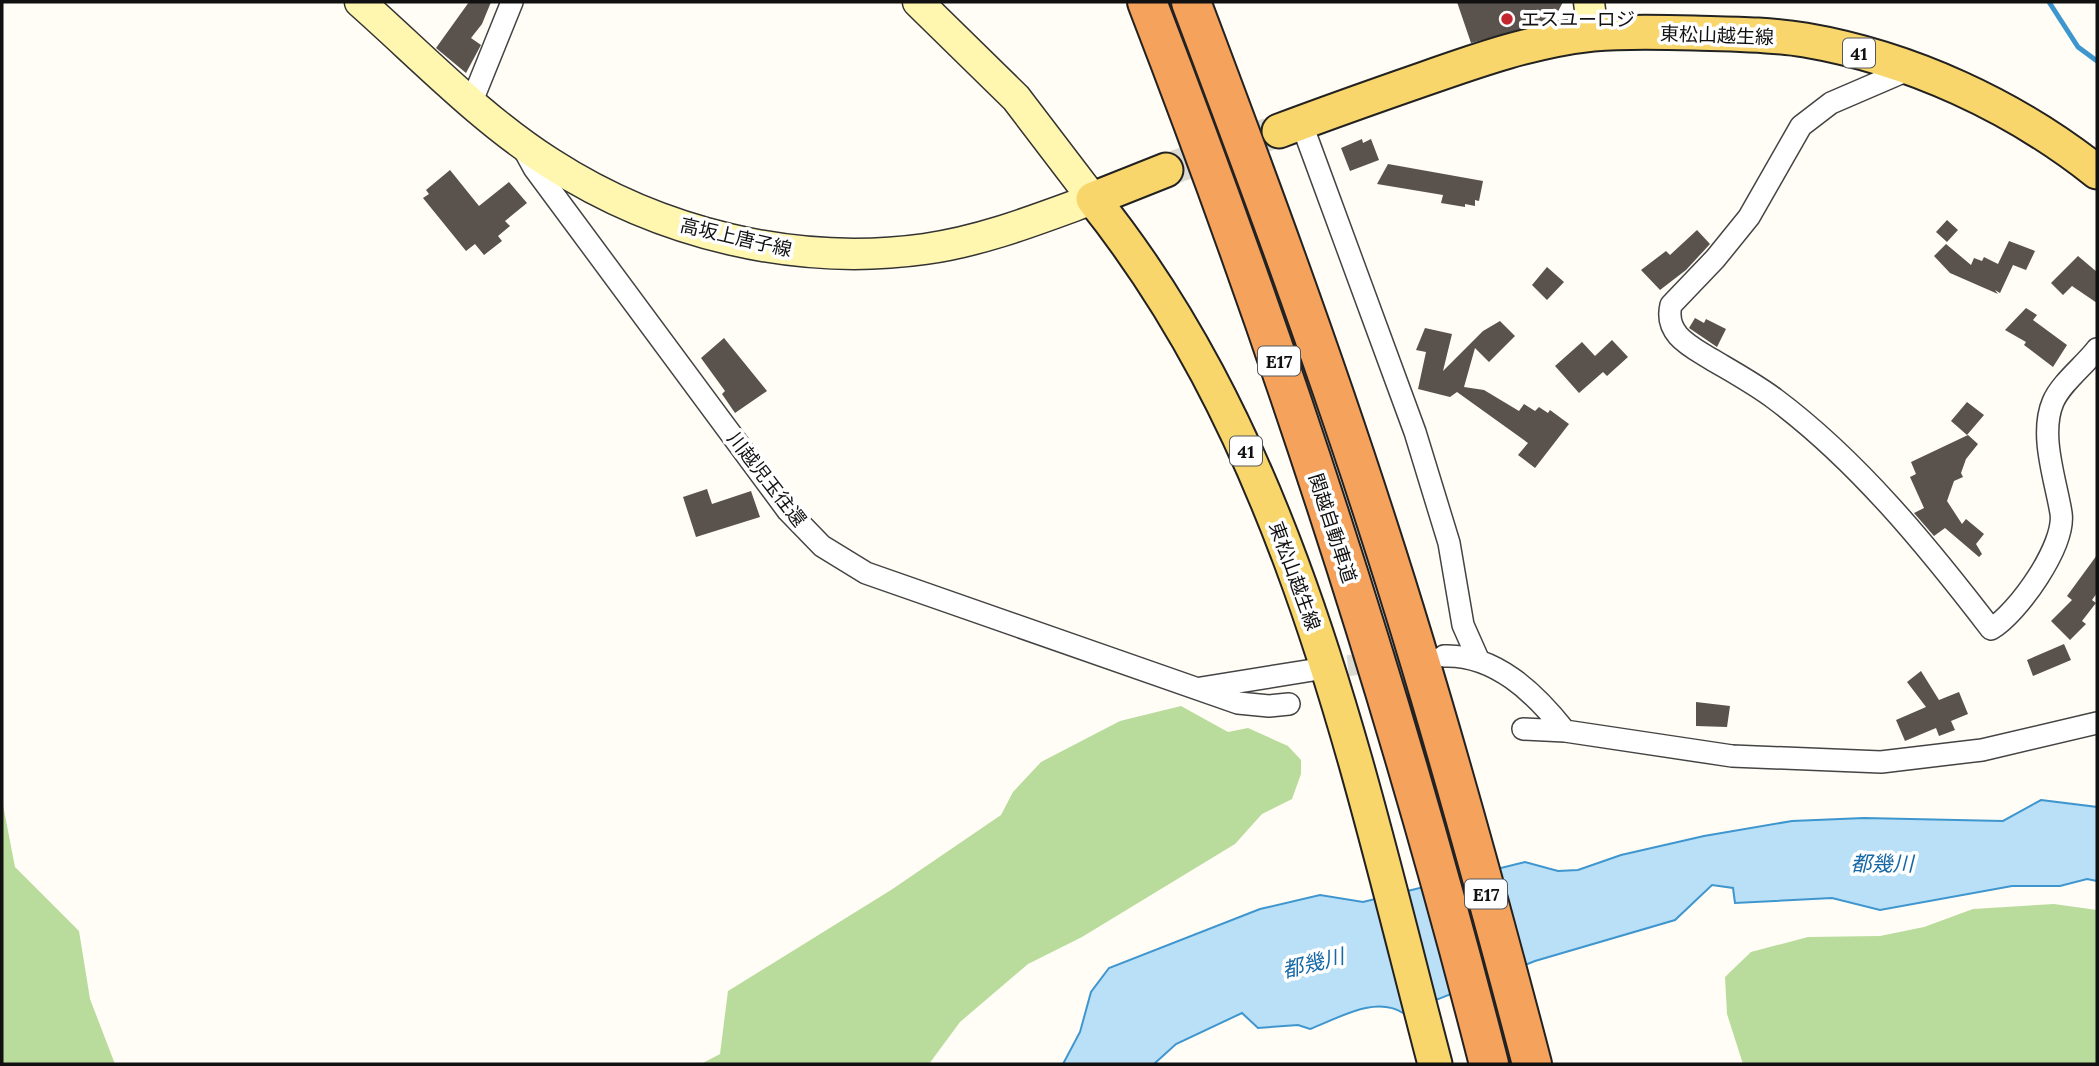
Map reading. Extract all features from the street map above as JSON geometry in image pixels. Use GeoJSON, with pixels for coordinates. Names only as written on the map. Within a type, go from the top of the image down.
{"type":"FeatureCollection","features":[{"type":"Feature","properties":{"kind":"highway","name":"関越自動車道"},"geometry":{"type":"LineString","coordinates":[[1147,2],[1201,141],[1278,358],[1395,726],[1459,945],[1489,1064]]}},
{"type":"Feature","properties":{"kind":"highway","name":"E17"},"geometry":{"type":"LineString","coordinates":[[1191,2],[1319,354],[1379,530],[1439,724],[1532,1064]]}},
{"type":"Feature","properties":{"kind":"main road","name":"高坂上唐子線"},"geometry":{"type":"LineString","coordinates":[[360,2],[521,143],[551,164],[625,205],[693,231],[786,251],[844,253],[924,249],[979,238],[1093,199]]}},
{"type":"Feature","properties":{"kind":"main road"},"geometry":{"type":"LineString","coordinates":[[918,2],[1016,98],[1093,199],[1166,170]]}},
{"type":"Feature","properties":{"kind":"main road","name":"東松山越生線"},"geometry":{"type":"LineString","coordinates":[[1290,126],[1475,62],[1591,18],[1694,33],[1804,40],[1868,55],[1910,69],[2000,109],[2062,144],[2097,172]]}},
{"type":"Feature","properties":{"kind":"main road","name":"東松山越生線"},"geometry":{"type":"LineString","coordinates":[[1093,199],[1143,265],[1177,317],[1237,432],[1283,537],[1347,729],[1435,1064]]}},
{"type":"Feature","properties":{"kind":"street"},"geometry":{"type":"LineString","coordinates":[[472,101],[512,2]]}},
{"type":"Feature","properties":{"kind":"street"},"geometry":{"type":"LineString","coordinates":[[1910,69],[1831,103],[1801,126],[1749,217],[1715,259],[1671,305],[1669,314],[1673,331],[1695,350],[1776,399],[1843,457],[1991,629],[2011,614],[2027,593],[2061,528],[2062,515],[2049,455],[2053,403],[2097,349]]}},
{"type":"Feature","properties":{"kind":"street"},"geometry":{"type":"LineString","coordinates":[[1290,126],[1415,432],[1449,543],[1463,625],[1479,661]]}},
{"type":"Feature","properties":{"kind":"street","name":"川越児玉往還"},"geometry":{"type":"LineString","coordinates":[[521,143],[534,168],[788,511],[822,546],[866,573],[1238,703],[1269,706],[1289,704]]}},
{"type":"Feature","properties":{"kind":"street"},"geometry":{"type":"LineString","coordinates":[[1444,656],[1462,655],[1506,674],[1543,702],[1565,731]]}},
{"type":"Feature","properties":{"kind":"street"},"geometry":{"type":"LineString","coordinates":[[1200,689],[1313,670]]}},
{"type":"Feature","properties":{"kind":"street"},"geometry":{"type":"LineString","coordinates":[[1522,729],[1565,731],[1732,756],[1881,762],[1982,750],[2097,723]]}},
{"type":"Feature","properties":{"kind":"green space"},"geometry":{"type":"Polygon","coordinates":[[[1181,706],[1228,732],[1248,728],[1288,746],[1301,760],[1301,774],[1292,799],[1262,814],[1235,844],[1082,937],[1028,964],[960,1022],[929,1064],[701,1064],[720,1054],[728,991],[891,890],[1001,815],[1013,792],[1041,762],[1120,721],[1181,706]]]}},
{"type":"Feature","properties":{"kind":"green space"},"geometry":{"type":"Polygon","coordinates":[[[2,800],[15,867],[79,931],[90,999],[115,1064],[2,1064],[2,800]]]}},
{"type":"Feature","properties":{"kind":"green space"},"geometry":{"type":"Polygon","coordinates":[[[2054,904],[2097,910],[2097,1064],[1743,1064],[1727,1014],[1725,977],[1751,952],[1808,937],[1880,936],[1924,927],[1973,909],[2054,904]]]}},
{"type":"Feature","properties":{"kind":"water","name":"都幾川"},"geometry":{"type":"Polygon","coordinates":[[[2041,800],[2097,807],[2097,881],[2087,879],[2060,886],[2012,886],[1880,910],[1832,898],[1735,903],[1733,888],[1712,885],[1675,920],[1535,961],[1403,1013],[1380,1006],[1356,1010],[1310,1029],[1298,1025],[1258,1028],[1242,1013],[1176,1044],[1154,1064],[1063,1064],[1080,1032],[1091,992],[1109,968],[1260,909],[1320,895],[1363,902],[1525,862],[1558,871],[1578,870],[1621,855],[1704,836],[1792,821],[1864,818],[2003,821],[2041,800]]]}},
{"type":"Feature","properties":{"kind":"building"},"geometry":{"type":"Polygon","coordinates":[[[469,2],[491,2],[482,24],[471,38],[481,45],[466,73],[436,48],[469,2]]]}},
{"type":"Feature","properties":{"kind":"building","name":"エスユーロジ"},"geometry":{"type":"Polygon","coordinates":[[[1457,2],[1563,2],[1553,21],[1471,43],[1457,2]]]}},
{"type":"Feature","properties":{"kind":"building"},"geometry":{"type":"Polygon","coordinates":[[[1362,139],[1363,143],[1371,139],[1379,160],[1350,171],[1341,148],[1362,139]]]}},
{"type":"Feature","properties":{"kind":"building"},"geometry":{"type":"Polygon","coordinates":[[[1388,164],[1483,181],[1479,201],[1475,200],[1475,206],[1465,204],[1465,207],[1441,203],[1443,195],[1377,184],[1388,164]]]}},
{"type":"Feature","properties":{"kind":"building"},"geometry":{"type":"Polygon","coordinates":[[[450,170],[479,206],[509,182],[527,203],[505,221],[510,226],[498,236],[502,241],[484,255],[475,244],[466,251],[423,198],[429,194],[426,190],[450,170]]]}},
{"type":"Feature","properties":{"kind":"building"},"geometry":{"type":"Polygon","coordinates":[[[1947,220],[1958,230],[1947,242],[1936,232],[1947,220]]]}},
{"type":"Feature","properties":{"kind":"building"},"geometry":{"type":"Polygon","coordinates":[[[1697,230],[1710,244],[1686,270],[1660,290],[1641,270],[1666,251],[1670,255],[1697,230]]]}},
{"type":"Feature","properties":{"kind":"building"},"geometry":{"type":"Polygon","coordinates":[[[2009,241],[2035,251],[2026,270],[2013,265],[2000,293],[1995,290],[1998,294],[1950,273],[1934,256],[1946,244],[1971,265],[1974,258],[1982,261],[1984,257],[1998,264],[2009,241]]]}},
{"type":"Feature","properties":{"kind":"building"},"geometry":{"type":"Polygon","coordinates":[[[2078,256],[2097,272],[2097,303],[2072,286],[2063,295],[2051,283],[2078,256]]]}},
{"type":"Feature","properties":{"kind":"building"},"geometry":{"type":"Polygon","coordinates":[[[1547,267],[1564,282],[1547,300],[1532,285],[1547,267]]]}},
{"type":"Feature","properties":{"kind":"building"},"geometry":{"type":"Polygon","coordinates":[[[2026,308],[2037,315],[2033,320],[2067,345],[2053,367],[2024,345],[2026,342],[2005,330],[2026,308]]]}},
{"type":"Feature","properties":{"kind":"building"},"geometry":{"type":"Polygon","coordinates":[[[1695,318],[1704,323],[1706,319],[1726,329],[1717,347],[1689,328],[1695,318]]]}},
{"type":"Feature","properties":{"kind":"building"},"geometry":{"type":"Polygon","coordinates":[[[1500,321],[1515,336],[1489,362],[1475,348],[1464,387],[1484,390],[1519,411],[1524,404],[1535,411],[1539,407],[1548,413],[1550,410],[1569,424],[1535,468],[1518,455],[1528,443],[1457,392],[1450,397],[1418,389],[1426,352],[1416,350],[1425,328],[1452,334],[1443,371],[1483,331],[1500,321]]]}},
{"type":"Feature","properties":{"kind":"building"},"geometry":{"type":"Polygon","coordinates":[[[724,338],[767,391],[735,413],[722,394],[725,391],[701,358],[724,338]]]}},
{"type":"Feature","properties":{"kind":"building"},"geometry":{"type":"Polygon","coordinates":[[[1612,340],[1628,357],[1607,376],[1603,372],[1579,393],[1555,366],[1582,342],[1595,356],[1612,340]]]}},
{"type":"Feature","properties":{"kind":"building"},"geometry":{"type":"Polygon","coordinates":[[[1967,402],[1984,415],[1967,435],[1951,421],[1967,402]]]}},
{"type":"Feature","properties":{"kind":"building"},"geometry":{"type":"Polygon","coordinates":[[[1968,435],[1978,444],[1966,459],[1961,473],[1963,477],[1954,481],[1947,501],[1962,524],[1966,519],[1984,534],[1976,544],[1982,554],[1979,557],[1945,528],[1934,536],[1914,513],[1924,508],[1910,477],[1916,474],[1911,462],[1968,435]]]}},
{"type":"Feature","properties":{"kind":"building"},"geometry":{"type":"Polygon","coordinates":[[[707,489],[712,504],[751,491],[760,517],[696,537],[683,497],[707,489]]]}},
{"type":"Feature","properties":{"kind":"building"},"geometry":{"type":"Polygon","coordinates":[[[2097,555],[2097,593],[2092,600],[2096,603],[2082,621],[2086,624],[2070,640],[2051,621],[2072,600],[2067,596],[2097,555]]]}},
{"type":"Feature","properties":{"kind":"building"},"geometry":{"type":"Polygon","coordinates":[[[2064,644],[2071,660],[2033,676],[2027,660],[2064,644]]]}},
{"type":"Feature","properties":{"kind":"building"},"geometry":{"type":"Polygon","coordinates":[[[1921,671],[1939,700],[1959,692],[1968,714],[1951,721],[1955,730],[1939,736],[1936,728],[1905,741],[1896,720],[1926,707],[1907,682],[1921,671]]]}},
{"type":"Feature","properties":{"kind":"building"},"geometry":{"type":"Polygon","coordinates":[[[1696,702],[1730,706],[1727,727],[1696,726],[1696,702]]]}},
{"type":"Feature","properties":{"kind":"waterway"},"geometry":{"type":"LineString","coordinates":[[2049,2],[2078,47],[2097,61]]}},
{"type":"Feature","properties":{"kind":"tunnel"},"geometry":{"type":"LineString","coordinates":[[1166,170],[1269,134]]}},
{"type":"Feature","properties":{"kind":"tunnel"},"geometry":{"type":"LineString","coordinates":[[1317,669],[1428,657]]}},
{"type":"Feature","properties":{"kind":"place","name":"エスユーロジ"},"geometry":{"type":"Point","coordinates":[1507,19]}}]}
